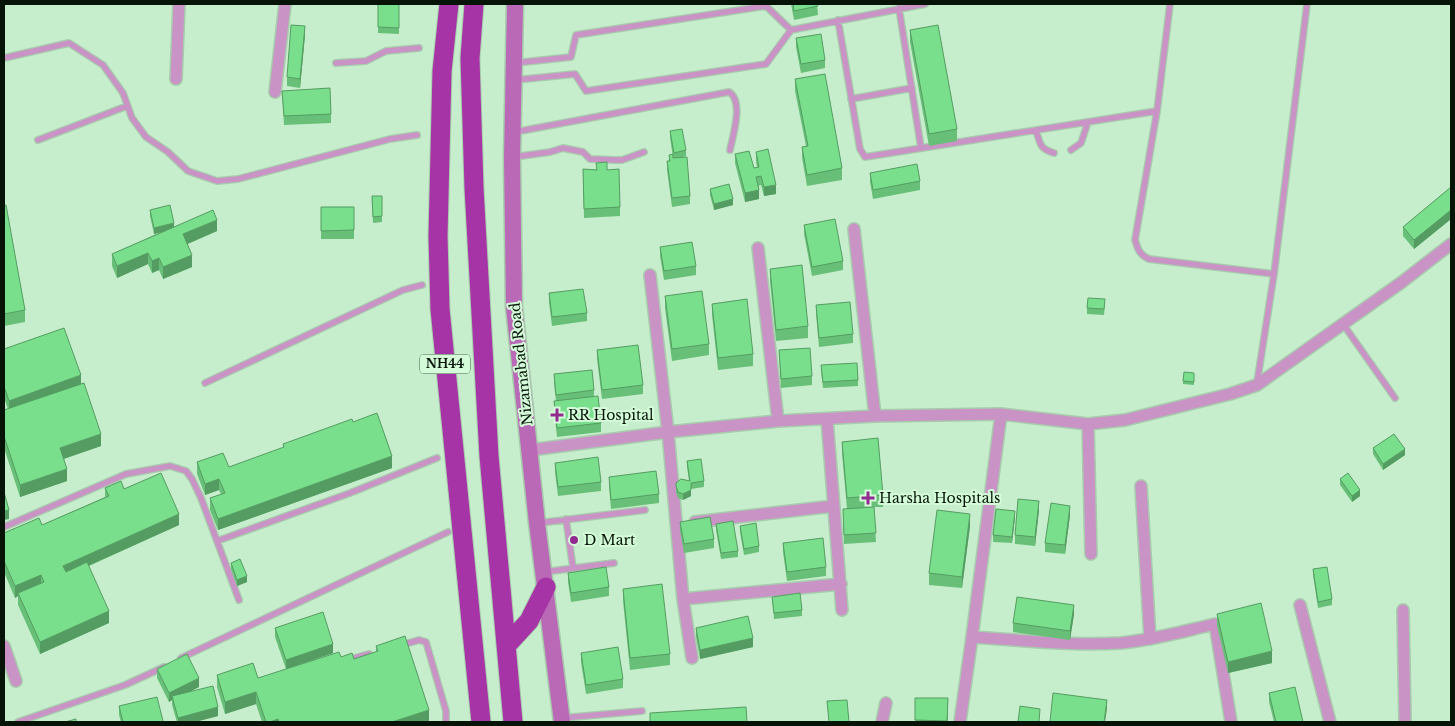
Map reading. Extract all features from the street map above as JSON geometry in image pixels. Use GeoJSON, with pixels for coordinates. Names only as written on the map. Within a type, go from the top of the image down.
{"type":"FeatureCollection","features":[{"type":"Feature","properties":{"kind":"highway","name":"NH44"},"geometry":{"type":"LineString","coordinates":[[449,4],[442,70],[438,236],[440,309],[481,722]]}},
{"type":"Feature","properties":{"kind":"highway","name":"NH44"},"geometry":{"type":"LineString","coordinates":[[474,4],[470,58],[474,188],[489,456],[513,722]]}},
{"type":"Feature","properties":{"kind":"highway"},"geometry":{"type":"LineString","coordinates":[[506,646],[529,621],[545,580]]}},
{"type":"Feature","properties":{"kind":"main road","name":"Nizamabad Road"},"geometry":{"type":"LineString","coordinates":[[515,4],[512,158],[514,307],[537,523],[562,720]]}},
{"type":"Feature","properties":{"kind":"street"},"geometry":{"type":"LineString","coordinates":[[176,79],[179,4]]}},
{"type":"Feature","properties":{"kind":"street"},"geometry":{"type":"LineString","coordinates":[[275,92],[286,4]]}},
{"type":"Feature","properties":{"kind":"street"},"geometry":{"type":"LineString","coordinates":[[854,229],[876,416]]}},
{"type":"Feature","properties":{"kind":"street"},"geometry":{"type":"LineString","coordinates":[[530,450],[668,432],[778,421],[876,416],[1001,414],[1088,424],[1125,420],[1230,394],[1257,385],[1402,282],[1451,244]]}},
{"type":"Feature","properties":{"kind":"street"},"geometry":{"type":"LineString","coordinates":[[758,248],[778,421]]}},
{"type":"Feature","properties":{"kind":"street"},"geometry":{"type":"LineString","coordinates":[[650,275],[668,432],[683,599],[692,658]]}},
{"type":"Feature","properties":{"kind":"street"},"geometry":{"type":"LineString","coordinates":[[960,722],[1001,414]]}},
{"type":"Feature","properties":{"kind":"street"},"geometry":{"type":"LineString","coordinates":[[827,419],[842,610]]}},
{"type":"Feature","properties":{"kind":"street"},"geometry":{"type":"LineString","coordinates":[[1088,424],[1091,554]]}},
{"type":"Feature","properties":{"kind":"street"},"geometry":{"type":"LineString","coordinates":[[1141,486],[1150,639]]}},
{"type":"Feature","properties":{"kind":"street"},"geometry":{"type":"LineString","coordinates":[[676,524],[834,506]]}},
{"type":"Feature","properties":{"kind":"street"},"geometry":{"type":"LineString","coordinates":[[683,599],[841,584]]}},
{"type":"Feature","properties":{"kind":"street"},"geometry":{"type":"LineString","coordinates":[[1300,605],[1330,722]]}},
{"type":"Feature","properties":{"kind":"street"},"geometry":{"type":"LineString","coordinates":[[1404,610],[1405,722]]}},
{"type":"Feature","properties":{"kind":"street"},"geometry":{"type":"LineString","coordinates":[[972,637],[1122,643],[1150,639],[1215,624],[1231,722]]}},
{"type":"Feature","properties":{"kind":"street"},"geometry":{"type":"LineString","coordinates":[[4,646],[16,681]]}},
{"type":"Feature","properties":{"kind":"street"},"geometry":{"type":"LineString","coordinates":[[882,722],[886,704]]}},
{"type":"Feature","properties":{"kind":"lane"},"geometry":{"type":"LineString","coordinates":[[513,80],[575,74],[586,91],[766,64],[791,30],[925,4]]}},
{"type":"Feature","properties":{"kind":"lane"},"geometry":{"type":"LineString","coordinates":[[1170,4],[1157,111],[1135,240],[1137,249],[1142,256],[1149,259],[1274,274]]}},
{"type":"Feature","properties":{"kind":"lane"},"geometry":{"type":"LineString","coordinates":[[1257,385],[1274,274],[1307,4]]}},
{"type":"Feature","properties":{"kind":"lane"},"geometry":{"type":"LineString","coordinates":[[513,63],[571,57],[576,35],[766,6],[791,30]]}},
{"type":"Feature","properties":{"kind":"lane"},"geometry":{"type":"LineString","coordinates":[[899,8],[921,148]]}},
{"type":"Feature","properties":{"kind":"lane"},"geometry":{"type":"LineString","coordinates":[[838,20],[860,149],[865,158],[1157,111]]}},
{"type":"Feature","properties":{"kind":"lane"},"geometry":{"type":"LineString","coordinates":[[4,58],[69,43],[103,65],[123,93],[132,118],[146,137],[168,152],[188,171],[217,181],[238,179],[416,135]]}},
{"type":"Feature","properties":{"kind":"lane"},"geometry":{"type":"LineString","coordinates":[[336,63],[366,61],[386,51],[419,48]]}},
{"type":"Feature","properties":{"kind":"lane"},"geometry":{"type":"LineString","coordinates":[[851,99],[912,88]]}},
{"type":"Feature","properties":{"kind":"lane"},"geometry":{"type":"LineString","coordinates":[[513,132],[729,92],[735,97],[738,107],[730,150]]}},
{"type":"Feature","properties":{"kind":"lane"},"geometry":{"type":"LineString","coordinates":[[38,140],[127,106]]}},
{"type":"Feature","properties":{"kind":"lane"},"geometry":{"type":"LineString","coordinates":[[1071,150],[1081,143],[1088,122]]}},
{"type":"Feature","properties":{"kind":"lane"},"geometry":{"type":"LineString","coordinates":[[1036,130],[1041,146],[1045,151],[1054,153]]}},
{"type":"Feature","properties":{"kind":"lane"},"geometry":{"type":"LineString","coordinates":[[512,158],[563,148],[583,152],[590,159],[622,160],[644,152]]}},
{"type":"Feature","properties":{"kind":"lane"},"geometry":{"type":"LineString","coordinates":[[205,383],[402,290],[422,285]]}},
{"type":"Feature","properties":{"kind":"lane"},"geometry":{"type":"LineString","coordinates":[[1343,324],[1395,398]]}},
{"type":"Feature","properties":{"kind":"lane"},"geometry":{"type":"LineString","coordinates":[[217,541],[350,493],[437,458]]}},
{"type":"Feature","properties":{"kind":"lane"},"geometry":{"type":"LineString","coordinates":[[4,527],[126,474],[170,466],[186,471],[192,479],[201,498],[239,600]]}},
{"type":"Feature","properties":{"kind":"lane"},"geometry":{"type":"LineString","coordinates":[[537,523],[645,510]]}},
{"type":"Feature","properties":{"kind":"lane"},"geometry":{"type":"LineString","coordinates":[[566,519],[573,568]]}},
{"type":"Feature","properties":{"kind":"lane"},"geometry":{"type":"LineString","coordinates":[[179,660],[448,532]]}},
{"type":"Feature","properties":{"kind":"lane"},"geometry":{"type":"LineString","coordinates":[[545,580],[573,568],[614,563]]}},
{"type":"Feature","properties":{"kind":"lane"},"geometry":{"type":"LineString","coordinates":[[392,648],[419,640],[426,642],[446,711],[446,722]]}},
{"type":"Feature","properties":{"kind":"lane"},"geometry":{"type":"LineString","coordinates":[[355,658],[373,653]]}},
{"type":"Feature","properties":{"kind":"lane"},"geometry":{"type":"LineString","coordinates":[[18,722],[125,685],[170,664]]}},
{"type":"Feature","properties":{"kind":"lane"},"geometry":{"type":"LineString","coordinates":[[562,720],[642,711]]}},
{"type":"Feature","properties":{"kind":"building"},"geometry":{"type":"Polygon","coordinates":[[[378,4],[399,4],[399,28],[378,27],[378,4]]]}},
{"type":"Feature","properties":{"kind":"building"},"geometry":{"type":"Polygon","coordinates":[[[793,4],[817,4],[818,6],[794,11],[793,4]]]}},
{"type":"Feature","properties":{"kind":"building"},"geometry":{"type":"Polygon","coordinates":[[[291,25],[305,26],[300,79],[287,77],[291,25]]]}},
{"type":"Feature","properties":{"kind":"building"},"geometry":{"type":"Polygon","coordinates":[[[938,25],[957,129],[929,134],[910,30],[938,25]]]}},
{"type":"Feature","properties":{"kind":"building"},"geometry":{"type":"Polygon","coordinates":[[[821,34],[825,60],[801,64],[796,38],[821,34]]]}},
{"type":"Feature","properties":{"kind":"building"},"geometry":{"type":"Polygon","coordinates":[[[825,74],[842,168],[807,175],[802,147],[808,146],[795,79],[825,74]]]}},
{"type":"Feature","properties":{"kind":"building"},"geometry":{"type":"Polygon","coordinates":[[[330,88],[331,114],[284,116],[282,91],[330,88]]]}},
{"type":"Feature","properties":{"kind":"building"},"geometry":{"type":"Polygon","coordinates":[[[682,129],[686,150],[674,153],[670,131],[682,129]]]}},
{"type":"Feature","properties":{"kind":"building"},"geometry":{"type":"Polygon","coordinates":[[[768,149],[776,185],[764,187],[761,176],[756,177],[759,190],[745,193],[735,154],[749,151],[754,168],[759,167],[756,152],[768,149]]]}},
{"type":"Feature","properties":{"kind":"building"},"geometry":{"type":"Polygon","coordinates":[[[673,154],[673,158],[687,157],[690,196],[672,198],[667,161],[670,161],[669,155],[673,154]]]}},
{"type":"Feature","properties":{"kind":"building"},"geometry":{"type":"Polygon","coordinates":[[[607,162],[607,170],[619,169],[620,207],[584,209],[583,169],[597,170],[596,163],[607,162]]]}},
{"type":"Feature","properties":{"kind":"building"},"geometry":{"type":"Polygon","coordinates":[[[917,164],[920,181],[873,190],[870,173],[917,164]]]}},
{"type":"Feature","properties":{"kind":"building"},"geometry":{"type":"Polygon","coordinates":[[[729,184],[733,199],[714,204],[710,189],[729,184]]]}},
{"type":"Feature","properties":{"kind":"building"},"geometry":{"type":"Polygon","coordinates":[[[1451,187],[1451,210],[1414,240],[1403,227],[1451,187]]]}},
{"type":"Feature","properties":{"kind":"building"},"geometry":{"type":"Polygon","coordinates":[[[372,196],[382,196],[382,216],[373,217],[372,196]]]}},
{"type":"Feature","properties":{"kind":"building"},"geometry":{"type":"Polygon","coordinates":[[[6,205],[25,310],[4,314],[4,206],[6,205]]]}},
{"type":"Feature","properties":{"kind":"building"},"geometry":{"type":"Polygon","coordinates":[[[170,205],[174,223],[154,228],[150,210],[170,205]]]}},
{"type":"Feature","properties":{"kind":"building"},"geometry":{"type":"Polygon","coordinates":[[[321,207],[354,207],[354,230],[321,231],[321,207]]]}},
{"type":"Feature","properties":{"kind":"building"},"geometry":{"type":"Polygon","coordinates":[[[213,210],[217,220],[183,234],[192,255],[163,267],[159,258],[152,261],[148,253],[117,266],[112,254],[213,210]]]}},
{"type":"Feature","properties":{"kind":"building"},"geometry":{"type":"Polygon","coordinates":[[[835,219],[843,261],[812,267],[804,225],[835,219]]]}},
{"type":"Feature","properties":{"kind":"building"},"geometry":{"type":"Polygon","coordinates":[[[692,242],[696,266],[664,271],[660,247],[692,242]]]}},
{"type":"Feature","properties":{"kind":"building"},"geometry":{"type":"Polygon","coordinates":[[[802,265],[808,326],[776,330],[770,269],[802,265]]]}},
{"type":"Feature","properties":{"kind":"building"},"geometry":{"type":"Polygon","coordinates":[[[583,289],[587,313],[552,317],[549,293],[583,289]]]}},
{"type":"Feature","properties":{"kind":"building"},"geometry":{"type":"Polygon","coordinates":[[[702,291],[709,344],[672,349],[665,296],[702,291]]]}},
{"type":"Feature","properties":{"kind":"building"},"geometry":{"type":"Polygon","coordinates":[[[1088,298],[1105,299],[1104,309],[1087,308],[1088,298]]]}},
{"type":"Feature","properties":{"kind":"building"},"geometry":{"type":"Polygon","coordinates":[[[747,299],[753,354],[718,358],[712,304],[747,299]]]}},
{"type":"Feature","properties":{"kind":"building"},"geometry":{"type":"Polygon","coordinates":[[[850,302],[853,334],[819,338],[816,305],[850,302]]]}},
{"type":"Feature","properties":{"kind":"building"},"geometry":{"type":"Polygon","coordinates":[[[64,328],[81,375],[9,401],[4,390],[4,349],[64,328]]]}},
{"type":"Feature","properties":{"kind":"building"},"geometry":{"type":"Polygon","coordinates":[[[638,345],[643,385],[602,390],[597,350],[638,345]]]}},
{"type":"Feature","properties":{"kind":"building"},"geometry":{"type":"Polygon","coordinates":[[[810,348],[812,376],[781,379],[779,350],[810,348]]]}},
{"type":"Feature","properties":{"kind":"building"},"geometry":{"type":"Polygon","coordinates":[[[857,363],[858,380],[823,382],[821,365],[857,363]]]}},
{"type":"Feature","properties":{"kind":"building"},"geometry":{"type":"Polygon","coordinates":[[[592,370],[594,390],[556,395],[554,374],[592,370]]]}},
{"type":"Feature","properties":{"kind":"building"},"geometry":{"type":"Polygon","coordinates":[[[1184,372],[1194,373],[1194,382],[1183,381],[1184,372]]]}},
{"type":"Feature","properties":{"kind":"building"},"geometry":{"type":"Polygon","coordinates":[[[84,383],[101,434],[60,448],[67,469],[20,485],[4,436],[4,410],[84,383]]]}},
{"type":"Feature","properties":{"kind":"building"},"geometry":{"type":"Polygon","coordinates":[[[598,396],[601,423],[557,428],[554,401],[598,396]]]}},
{"type":"Feature","properties":{"kind":"building"},"geometry":{"type":"Polygon","coordinates":[[[377,413],[392,456],[218,519],[210,498],[225,493],[219,479],[205,484],[197,462],[223,453],[229,467],[284,447],[283,444],[352,419],[353,422],[377,413]]]}},
{"type":"Feature","properties":{"kind":"building"},"geometry":{"type":"Polygon","coordinates":[[[1394,434],[1405,449],[1383,464],[1373,448],[1394,434]]]}},
{"type":"Feature","properties":{"kind":"building"},"geometry":{"type":"Polygon","coordinates":[[[878,438],[883,495],[847,498],[842,442],[878,438]]]}},
{"type":"Feature","properties":{"kind":"building"},"geometry":{"type":"Polygon","coordinates":[[[598,457],[601,482],[558,487],[555,463],[598,457]]]}},
{"type":"Feature","properties":{"kind":"building"},"geometry":{"type":"Polygon","coordinates":[[[701,459],[704,481],[691,483],[691,490],[683,494],[678,492],[676,483],[681,479],[690,481],[687,461],[701,459]]]}},
{"type":"Feature","properties":{"kind":"building"},"geometry":{"type":"Polygon","coordinates":[[[656,471],[659,494],[611,500],[609,477],[656,471]]]}},
{"type":"Feature","properties":{"kind":"building"},"geometry":{"type":"Polygon","coordinates":[[[161,473],[179,514],[63,566],[66,572],[87,562],[109,611],[40,642],[18,593],[44,582],[41,575],[15,586],[4,561],[4,533],[39,518],[42,525],[109,496],[105,488],[121,481],[124,489],[161,473]]]}},
{"type":"Feature","properties":{"kind":"building"},"geometry":{"type":"Polygon","coordinates":[[[1348,473],[1360,490],[1352,496],[1340,479],[1348,473]]]}},
{"type":"Feature","properties":{"kind":"building"},"geometry":{"type":"Polygon","coordinates":[[[4,492],[9,510],[4,511],[4,492]]]}},
{"type":"Feature","properties":{"kind":"building"},"geometry":{"type":"Polygon","coordinates":[[[1018,499],[1039,501],[1035,537],[1015,535],[1018,499]]]}},
{"type":"Feature","properties":{"kind":"building"},"geometry":{"type":"Polygon","coordinates":[[[1051,503],[1070,506],[1065,545],[1045,543],[1051,503]]]}},
{"type":"Feature","properties":{"kind":"building"},"geometry":{"type":"Polygon","coordinates":[[[874,507],[876,533],[844,535],[843,509],[874,507]]]}},
{"type":"Feature","properties":{"kind":"building"},"geometry":{"type":"Polygon","coordinates":[[[996,509],[1015,511],[1012,537],[993,535],[996,509]]]}},
{"type":"Feature","properties":{"kind":"building"},"geometry":{"type":"Polygon","coordinates":[[[937,510],[970,514],[962,577],[929,573],[937,510]]]}},
{"type":"Feature","properties":{"kind":"building"},"geometry":{"type":"Polygon","coordinates":[[[710,517],[714,539],[684,544],[680,522],[710,517]]]}},
{"type":"Feature","properties":{"kind":"building"},"geometry":{"type":"Polygon","coordinates":[[[733,521],[738,551],[721,553],[716,524],[733,521]]]}},
{"type":"Feature","properties":{"kind":"building"},"geometry":{"type":"Polygon","coordinates":[[[756,523],[759,546],[744,549],[740,526],[756,523]]]}},
{"type":"Feature","properties":{"kind":"building"},"geometry":{"type":"Polygon","coordinates":[[[823,538],[826,567],[787,572],[783,543],[823,538]]]}},
{"type":"Feature","properties":{"kind":"building"},"geometry":{"type":"Polygon","coordinates":[[[240,559],[247,576],[237,580],[231,563],[240,559]]]}},
{"type":"Feature","properties":{"kind":"building"},"geometry":{"type":"Polygon","coordinates":[[[606,567],[609,587],[571,593],[568,573],[606,567]]]}},
{"type":"Feature","properties":{"kind":"building"},"geometry":{"type":"Polygon","coordinates":[[[1327,567],[1332,599],[1318,602],[1313,569],[1327,567]]]}},
{"type":"Feature","properties":{"kind":"building"},"geometry":{"type":"Polygon","coordinates":[[[662,584],[670,654],[630,658],[623,589],[662,584]]]}},
{"type":"Feature","properties":{"kind":"building"},"geometry":{"type":"Polygon","coordinates":[[[800,593],[802,610],[774,613],[772,597],[800,593]]]}},
{"type":"Feature","properties":{"kind":"building"},"geometry":{"type":"Polygon","coordinates":[[[1017,597],[1074,605],[1070,631],[1013,623],[1017,597]]]}},
{"type":"Feature","properties":{"kind":"building"},"geometry":{"type":"Polygon","coordinates":[[[1261,603],[1272,651],[1228,662],[1217,614],[1261,603]]]}},
{"type":"Feature","properties":{"kind":"building"},"geometry":{"type":"Polygon","coordinates":[[[323,612],[333,644],[286,660],[275,628],[323,612]]]}},
{"type":"Feature","properties":{"kind":"building"},"geometry":{"type":"Polygon","coordinates":[[[748,616],[753,638],[700,650],[696,628],[748,616]]]}},
{"type":"Feature","properties":{"kind":"building"},"geometry":{"type":"Polygon","coordinates":[[[405,636],[429,710],[392,722],[279,722],[278,719],[266,722],[256,692],[225,702],[217,675],[253,663],[258,678],[339,652],[341,657],[352,653],[354,659],[378,651],[376,646],[405,636]]]}},
{"type":"Feature","properties":{"kind":"building"},"geometry":{"type":"Polygon","coordinates":[[[618,647],[623,679],[586,685],[581,653],[618,647]]]}},
{"type":"Feature","properties":{"kind":"building"},"geometry":{"type":"Polygon","coordinates":[[[187,654],[199,678],[169,693],[157,669],[187,654]]]}},
{"type":"Feature","properties":{"kind":"building"},"geometry":{"type":"Polygon","coordinates":[[[213,686],[218,707],[178,718],[172,696],[213,686]]]}},
{"type":"Feature","properties":{"kind":"building"},"geometry":{"type":"Polygon","coordinates":[[[1295,687],[1303,722],[1276,722],[1269,693],[1295,687]]]}},
{"type":"Feature","properties":{"kind":"building"},"geometry":{"type":"Polygon","coordinates":[[[1053,693],[1107,700],[1104,722],[1050,722],[1053,693]]]}},
{"type":"Feature","properties":{"kind":"building"},"geometry":{"type":"Polygon","coordinates":[[[157,697],[163,721],[123,722],[119,706],[157,697]]]}},
{"type":"Feature","properties":{"kind":"building"},"geometry":{"type":"Polygon","coordinates":[[[915,698],[948,698],[947,721],[915,720],[915,698]]]}},
{"type":"Feature","properties":{"kind":"building"},"geometry":{"type":"Polygon","coordinates":[[[847,700],[849,722],[829,722],[827,701],[847,700]]]}},
{"type":"Feature","properties":{"kind":"building"},"geometry":{"type":"Polygon","coordinates":[[[1020,706],[1040,709],[1039,722],[1018,722],[1020,706]]]}},
{"type":"Feature","properties":{"kind":"building"},"geometry":{"type":"Polygon","coordinates":[[[746,707],[747,722],[650,722],[650,713],[746,707]]]}},
{"type":"Feature","properties":{"kind":"building"},"geometry":{"type":"Polygon","coordinates":[[[76,719],[76,722],[65,722],[76,719]]]}},
{"type":"Feature","properties":{"kind":"place","name":"RR Hospital"},"geometry":{"type":"Point","coordinates":[557,415]}},
{"type":"Feature","properties":{"kind":"place","name":"Harsha Hospitals"},"geometry":{"type":"Point","coordinates":[868,498]}},
{"type":"Feature","properties":{"kind":"place","name":"D Mart"},"geometry":{"type":"Point","coordinates":[574,540]}}]}
